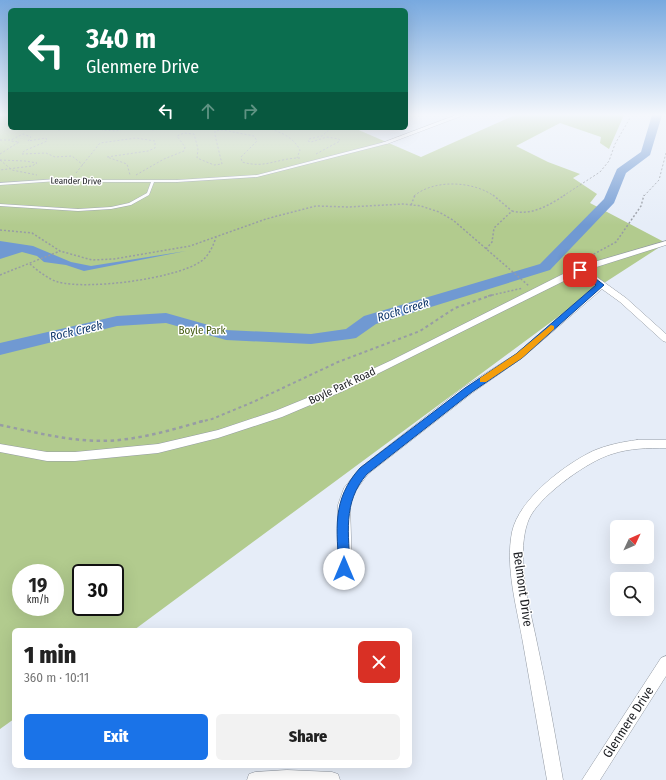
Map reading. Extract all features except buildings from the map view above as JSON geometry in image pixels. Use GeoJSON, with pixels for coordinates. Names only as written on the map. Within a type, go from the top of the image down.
{"type":"FeatureCollection","features":[{"type":"Feature","properties":{"kind":"street"},"geometry":{"type":"LineString","coordinates":[[177,180],[245,178],[354,151]]}},
{"type":"Feature","properties":{"kind":"street","name":"Boyle Park Road"},"geometry":{"type":"LineString","coordinates":[[0,448],[54,457],[149,451],[197,440],[249,424],[320,397],[534,291],[580,266],[666,243]]}},
{"type":"Feature","properties":{"kind":"street"},"geometry":{"type":"LineString","coordinates":[[580,266],[601,285],[623,300],[666,339]]}},
{"type":"Feature","properties":{"kind":"street"},"geometry":{"type":"LineString","coordinates":[[344,569],[344,505],[348,492],[364,471],[468,390],[519,356],[601,285]]}},
{"type":"Feature","properties":{"kind":"street","name":"Belmont Drive"},"geometry":{"type":"LineString","coordinates":[[555,780],[521,591],[517,557],[519,527],[530,507],[572,469],[594,455],[634,444],[666,444]]}},
{"type":"Feature","properties":{"kind":"street","name":"Glenmere Drive"},"geometry":{"type":"LineString","coordinates":[[590,780],[666,663]]}},
{"type":"Feature","properties":{"kind":"street"},"geometry":{"type":"LineString","coordinates":[[255,780],[287,778],[332,780]]}},
{"type":"Feature","properties":{"kind":"lane","name":"Leander Drive"},"geometry":{"type":"LineString","coordinates":[[0,184],[72,179],[153,181]]}},
{"type":"Feature","properties":{"kind":"lane"},"geometry":{"type":"LineString","coordinates":[[0,205],[78,210],[111,208],[130,204],[148,194],[153,181],[177,180]]}},
{"type":"Feature","properties":{"kind":"path"},"geometry":{"type":"LineString","coordinates":[[24,151],[22,154],[46,153],[55,157],[72,156],[83,165]]}},
{"type":"Feature","properties":{"kind":"path"},"geometry":{"type":"LineString","coordinates":[[72,179],[94,151]]}},
{"type":"Feature","properties":{"kind":"path"},"geometry":{"type":"LineString","coordinates":[[143,151],[107,158],[127,164],[128,174],[137,175],[163,159],[183,151]]}},
{"type":"Feature","properties":{"kind":"path"},"geometry":{"type":"LineString","coordinates":[[197,151],[197,158],[201,161],[220,165],[222,164],[217,151]]}},
{"type":"Feature","properties":{"kind":"path"},"geometry":{"type":"LineString","coordinates":[[247,151],[241,157],[242,162],[248,165],[266,165],[275,163],[285,158],[302,158]]}},
{"type":"Feature","properties":{"kind":"path"},"geometry":{"type":"LineString","coordinates":[[281,168],[292,163],[298,158],[300,151]]}},
{"type":"Feature","properties":{"kind":"path"},"geometry":{"type":"LineString","coordinates":[[315,155],[321,151]]}},
{"type":"Feature","properties":{"kind":"path"},"geometry":{"type":"LineString","coordinates":[[411,205],[411,200],[418,190],[424,186],[437,185],[487,191],[512,211],[520,213],[544,208],[600,172],[609,161],[612,151]]}},
{"type":"Feature","properties":{"kind":"path"},"geometry":{"type":"LineString","coordinates":[[580,266],[616,242],[641,206],[645,193],[659,180],[666,153]]}},
{"type":"Feature","properties":{"kind":"path"},"geometry":{"type":"LineString","coordinates":[[0,160],[11,168],[42,175]]}},
{"type":"Feature","properties":{"kind":"path"},"geometry":{"type":"LineString","coordinates":[[0,160],[37,162],[32,166],[0,170]]}},
{"type":"Feature","properties":{"kind":"path"},"geometry":{"type":"LineString","coordinates":[[0,230],[32,233],[60,251],[92,260],[114,259],[190,246],[266,219],[316,206],[348,207],[411,205],[439,212],[453,220],[466,234],[494,255],[530,286]]}},
{"type":"Feature","properties":{"kind":"path"},"geometry":{"type":"LineString","coordinates":[[486,249],[490,246],[493,239],[494,228],[512,211]]}},
{"type":"Feature","properties":{"kind":"path"},"geometry":{"type":"LineString","coordinates":[[30,264],[44,276],[58,282],[77,286],[114,283],[189,268],[201,261],[213,248],[216,237]]}},
{"type":"Feature","properties":{"kind":"path"},"geometry":{"type":"LineString","coordinates":[[0,275],[60,251]]}},
{"type":"Feature","properties":{"kind":"path"},"geometry":{"type":"LineString","coordinates":[[0,425],[61,438],[118,440],[147,436],[218,416],[253,402],[338,362],[367,353],[420,331],[455,308],[484,297],[535,284]]}},
{"type":"Feature","properties":{"kind":"green space","name":"Boyle Park"},"geometry":{"type":"Polygon","coordinates":[[[0,151],[408,151],[421,157],[434,151],[527,151],[548,162],[580,174],[573,178],[597,194],[590,203],[666,243],[601,285],[137,628],[12,628],[12,720],[0,729],[0,151]]]}},
{"type":"Feature","properties":{"kind":"water"},"geometry":{"type":"Polygon","coordinates":[[[0,241],[33,246],[71,262],[91,266],[186,251],[84,271],[66,265],[44,262],[37,256],[22,252],[0,259],[0,241]]]}},
{"type":"Feature","properties":{"kind":"waterway","name":"Rock Creek"},"geometry":{"type":"LineString","coordinates":[[0,349],[117,321],[166,318],[226,335],[311,339],[350,334],[370,320],[545,267],[610,200],[621,171],[646,151]]}},
{"type":"Feature","properties":{"kind":"slow traffic"},"geometry":{"type":"LineString","coordinates":[[483,380],[519,356],[551,327]]}},
{"type":"Feature","properties":{"kind":"route"},"geometry":{"type":"LineString","coordinates":[[344,569],[344,505],[348,492],[355,481],[364,471],[428,420],[468,390],[519,356],[584,298],[601,285],[580,270]]}}]}
